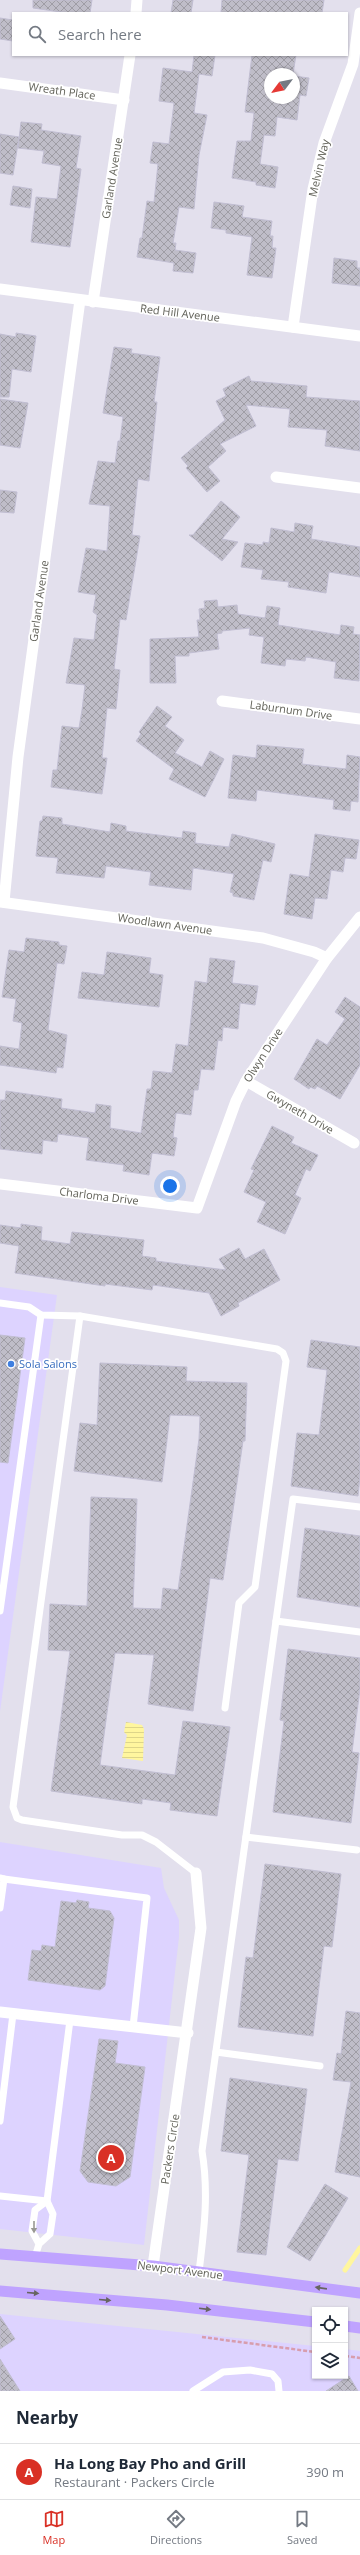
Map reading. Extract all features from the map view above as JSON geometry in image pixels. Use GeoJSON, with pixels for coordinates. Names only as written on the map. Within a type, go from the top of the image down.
{"type":"FeatureCollection","features":[{"type":"Feature","properties":{"kind":"main road","name":"Newport Avenue"},"geometry":{"type":"LineString","coordinates":[[0,2254],[152,2266],[360,2293]]}},
{"type":"Feature","properties":{"kind":"main road"},"geometry":{"type":"LineString","coordinates":[[0,2291],[167,2305],[312,2322]]}},
{"type":"Feature","properties":{"kind":"main road"},"geometry":{"type":"LineString","coordinates":[[348,2326],[360,2328]]}},
{"type":"Feature","properties":{"kind":"street"},"geometry":{"type":"LineString","coordinates":[[136,12],[137,0]]}},
{"type":"Feature","properties":{"kind":"street","name":"Melvin Way"},"geometry":{"type":"LineString","coordinates":[[293,327],[313,188],[324,143],[353,64],[360,12]]}},
{"type":"Feature","properties":{"kind":"street","name":"Garland Avenue"},"geometry":{"type":"LineString","coordinates":[[93,302],[130,56]]}},
{"type":"Feature","properties":{"kind":"street","name":"Wreath Place"},"geometry":{"type":"LineString","coordinates":[[0,82],[124,100]]}},
{"type":"Feature","properties":{"kind":"street","name":"Red Hill Avenue"},"geometry":{"type":"LineString","coordinates":[[0,288],[93,302],[360,336]]}},
{"type":"Feature","properties":{"kind":"street","name":"Garland Avenue"},"geometry":{"type":"LineString","coordinates":[[2,902],[18,757],[80,300]]}},
{"type":"Feature","properties":{"kind":"street"},"geometry":{"type":"LineString","coordinates":[[276,477],[360,488]]}},
{"type":"Feature","properties":{"kind":"street","name":"Laburnum Drive"},"geometry":{"type":"LineString","coordinates":[[222,701],[360,719]]}},
{"type":"Feature","properties":{"kind":"street","name":"Woodlawn Avenue"},"geometry":{"type":"LineString","coordinates":[[2,902],[262,938],[314,952],[327,958]]}},
{"type":"Feature","properties":{"kind":"street","name":"Olwyn Drive"},"geometry":{"type":"LineString","coordinates":[[197,1208],[236,1101],[246,1081],[327,958],[360,917]]}},
{"type":"Feature","properties":{"kind":"street","name":"Gwyneth Drive"},"geometry":{"type":"LineString","coordinates":[[246,1081],[354,1143]]}},
{"type":"Feature","properties":{"kind":"street","name":"Charloma Drive"},"geometry":{"type":"LineString","coordinates":[[0,1184],[197,1208]]}},
{"type":"Feature","properties":{"kind":"street","name":"Packers Circle"},"geometry":{"type":"LineString","coordinates":[[152,2266],[188,2033],[201,1928],[196,1873]]}},
{"type":"Feature","properties":{"kind":"street"},"geometry":{"type":"LineString","coordinates":[[0,2012],[188,2033]]}},
{"type":"Feature","properties":{"kind":"lane"},"geometry":{"type":"LineString","coordinates":[[0,1303],[29,1307],[41,1315],[80,1316],[277,1349],[283,1353],[286,1361],[255,1587],[239,1603],[225,1708]]}},
{"type":"Feature","properties":{"kind":"lane"},"geometry":{"type":"LineString","coordinates":[[0,1611],[41,1315]]}},
{"type":"Feature","properties":{"kind":"lane"},"geometry":{"type":"LineString","coordinates":[[80,1316],[13,1807],[14,1813],[17,1818],[22,1820],[122,1835],[142,1835],[156,1842],[196,1873]]}},
{"type":"Feature","properties":{"kind":"lane"},"geometry":{"type":"LineString","coordinates":[[199,2272],[207,2202],[207,2181],[202,2151],[293,1499],[360,1507]]}},
{"type":"Feature","properties":{"kind":"lane"},"geometry":{"type":"LineString","coordinates":[[276,1621],[360,1632]]}},
{"type":"Feature","properties":{"kind":"lane"},"geometry":{"type":"LineString","coordinates":[[246,1837],[357,1850]]}},
{"type":"Feature","properties":{"kind":"lane"},"geometry":{"type":"LineString","coordinates":[[0,1908],[2,1879],[147,1898],[134,2027]]}},
{"type":"Feature","properties":{"kind":"lane"},"geometry":{"type":"LineString","coordinates":[[0,2121],[13,2014]]}},
{"type":"Feature","properties":{"kind":"lane"},"geometry":{"type":"LineString","coordinates":[[35,2257],[39,2244],[50,2234],[53,2214],[47,2201],[70,2020]]}},
{"type":"Feature","properties":{"kind":"lane"},"geometry":{"type":"LineString","coordinates":[[216,2052],[320,2066]]}},
{"type":"Feature","properties":{"kind":"lane"},"geometry":{"type":"LineString","coordinates":[[0,2196],[47,2201]]}},
{"type":"Feature","properties":{"kind":"lane"},"geometry":{"type":"LineString","coordinates":[[39,2244],[32,2231],[35,2210],[47,2201]]}},
{"type":"Feature","properties":{"kind":"lane"},"geometry":{"type":"LineString","coordinates":[[193,2391],[224,2372],[250,2370],[272,2374],[278,2381],[279,2391]]}},
{"type":"Feature","properties":{"kind":"path"},"geometry":{"type":"LineString","coordinates":[[202,2337],[312,2352]]}},
{"type":"Feature","properties":{"kind":"path"},"geometry":{"type":"LineString","coordinates":[[348,2356],[360,2358]]}},
{"type":"Feature","properties":{"kind":"shaded area"},"geometry":{"type":"Polygon","coordinates":[[[0,1287],[57,1295],[0,1712],[0,1287]]]}},
{"type":"Feature","properties":{"kind":"shaded area"},"geometry":{"type":"Polygon","coordinates":[[[126,1722],[142,1725],[144,1729],[143,1761],[122,1758],[127,1735],[124,1732],[126,1722]]]}},
{"type":"Feature","properties":{"kind":"shaded area"},"geometry":{"type":"Polygon","coordinates":[[[0,1842],[161,1868],[164,1888],[179,1920],[179,1937],[144,2245],[0,2229],[0,1842]]]}},
{"type":"Feature","properties":{"kind":"shaded area"},"geometry":{"type":"Polygon","coordinates":[[[0,2314],[312,2346],[312,2379],[348,2379],[348,2349],[360,2351],[360,2391],[0,2391],[0,2314]]]}},
{"type":"Feature","properties":{"kind":"building"},"geometry":{"type":"Polygon","coordinates":[[[33,0],[92,0],[90,12],[61,12],[33,8],[33,0]]]}},
{"type":"Feature","properties":{"kind":"building"},"geometry":{"type":"Polygon","coordinates":[[[173,0],[193,0],[191,12],[171,12],[173,0]]]}},
{"type":"Feature","properties":{"kind":"building"},"geometry":{"type":"Polygon","coordinates":[[[222,0],[324,0],[322,12],[221,12],[222,0]]]}},
{"type":"Feature","properties":{"kind":"building"},"geometry":{"type":"Polygon","coordinates":[[[0,18],[12,20],[12,41],[0,39],[0,18]]]}},
{"type":"Feature","properties":{"kind":"building"},"geometry":{"type":"Polygon","coordinates":[[[194,56],[215,56],[212,76],[199,74],[194,113],[207,115],[199,155],[194,209],[179,207],[173,243],[176,243],[175,250],[196,253],[193,273],[173,271],[174,263],[137,257],[140,238],[142,238],[147,201],[154,202],[158,164],[150,163],[153,142],[169,144],[174,103],[159,101],[163,68],[192,72],[194,56]]]}},
{"type":"Feature","properties":{"kind":"building"},"geometry":{"type":"Polygon","coordinates":[[[252,56],[296,56],[294,68],[264,68],[264,104],[299,104],[297,120],[277,117],[275,136],[264,135],[260,164],[278,167],[275,188],[256,185],[256,182],[232,178],[237,141],[251,141],[254,113],[245,112],[252,56]]]}},
{"type":"Feature","properties":{"kind":"building"},"geometry":{"type":"Polygon","coordinates":[[[300,77],[309,78],[306,96],[300,95],[300,77]]]}},
{"type":"Feature","properties":{"kind":"building"},"geometry":{"type":"Polygon","coordinates":[[[21,122],[42,124],[41,130],[81,136],[76,168],[81,169],[70,247],[31,242],[36,197],[57,199],[61,166],[42,163],[44,151],[18,148],[21,122]]]}},
{"type":"Feature","properties":{"kind":"building"},"geometry":{"type":"Polygon","coordinates":[[[0,134],[19,137],[13,175],[0,173],[0,134]]]}},
{"type":"Feature","properties":{"kind":"building"},"geometry":{"type":"Polygon","coordinates":[[[13,186],[32,189],[30,208],[10,205],[13,186]]]}},
{"type":"Feature","properties":{"kind":"building"},"geometry":{"type":"Polygon","coordinates":[[[214,202],[244,206],[242,217],[272,221],[270,236],[273,236],[272,248],[276,248],[272,278],[247,275],[252,237],[226,233],[226,230],[211,228],[214,202]]]}},
{"type":"Feature","properties":{"kind":"building"},"geometry":{"type":"Polygon","coordinates":[[[334,258],[357,261],[357,268],[360,268],[360,286],[332,283],[334,258]]]}},
{"type":"Feature","properties":{"kind":"building"},"geometry":{"type":"Polygon","coordinates":[[[16,333],[36,336],[31,372],[12,369],[9,397],[0,397],[0,334],[16,337],[16,333]]]}},
{"type":"Feature","properties":{"kind":"building"},"geometry":{"type":"Polygon","coordinates":[[[114,347],[132,349],[131,353],[160,357],[154,402],[157,402],[149,481],[138,479],[132,535],[140,536],[126,620],[120,619],[114,669],[120,670],[116,709],[107,708],[102,758],[107,758],[102,794],[51,787],[53,770],[57,770],[62,726],[79,728],[82,710],[85,685],[66,683],[74,638],[94,640],[97,615],[93,612],[96,595],[78,592],[86,548],[107,551],[110,506],[89,504],[98,461],[115,463],[118,441],[120,441],[123,417],[103,413],[114,347]]]}},
{"type":"Feature","properties":{"kind":"building"},"geometry":{"type":"Polygon","coordinates":[[[249,376],[251,381],[307,386],[306,397],[360,401],[360,451],[325,446],[327,430],[288,427],[290,409],[246,405],[256,426],[220,444],[226,451],[208,467],[220,481],[207,492],[186,468],[188,466],[181,458],[225,420],[216,401],[226,396],[223,389],[249,376]]]}},
{"type":"Feature","properties":{"kind":"building"},"geometry":{"type":"Polygon","coordinates":[[[0,399],[28,403],[20,448],[0,445],[0,399]]]}},
{"type":"Feature","properties":{"kind":"building"},"geometry":{"type":"Polygon","coordinates":[[[0,490],[17,492],[14,513],[0,512],[0,490]]]}},
{"type":"Feature","properties":{"kind":"building"},"geometry":{"type":"Polygon","coordinates":[[[221,501],[240,517],[222,539],[238,542],[222,561],[189,535],[193,535],[221,501]]]}},
{"type":"Feature","properties":{"kind":"building"},"geometry":{"type":"Polygon","coordinates":[[[295,523],[313,526],[311,539],[360,547],[360,577],[329,572],[326,593],[288,587],[289,582],[261,579],[263,570],[241,567],[245,543],[263,545],[263,542],[269,543],[271,528],[294,532],[295,523]]]}},
{"type":"Feature","properties":{"kind":"building"},"geometry":{"type":"Polygon","coordinates":[[[217,600],[218,607],[237,605],[238,614],[265,618],[267,606],[280,608],[278,625],[340,635],[341,625],[354,627],[353,634],[360,635],[359,681],[334,678],[336,662],[306,657],[305,661],[286,659],[285,666],[261,663],[264,637],[249,635],[250,628],[222,631],[222,633],[217,634],[219,649],[189,653],[189,656],[175,656],[176,683],[150,683],[150,639],[199,637],[197,620],[200,620],[199,609],[205,608],[204,601],[217,600]]]}},
{"type":"Feature","properties":{"kind":"building"},"geometry":{"type":"Polygon","coordinates":[[[157,706],[172,717],[165,726],[184,740],[175,753],[202,767],[210,751],[224,759],[205,797],[169,779],[174,769],[136,741],[141,734],[139,732],[157,706]]]}},
{"type":"Feature","properties":{"kind":"building"},"geometry":{"type":"Polygon","coordinates":[[[257,745],[304,749],[302,764],[346,769],[347,755],[360,757],[358,802],[351,801],[350,811],[333,809],[334,800],[257,790],[256,801],[228,798],[233,755],[256,758],[257,745]]]}},
{"type":"Feature","properties":{"kind":"building"},"geometry":{"type":"Polygon","coordinates":[[[43,816],[62,818],[62,824],[110,832],[111,823],[126,826],[126,831],[182,838],[183,831],[196,833],[195,843],[229,847],[232,834],[275,844],[271,862],[263,860],[254,900],[233,896],[233,893],[230,892],[234,874],[193,868],[191,890],[149,885],[151,872],[106,866],[104,878],[56,873],[58,858],[36,856],[40,821],[42,821],[43,816]]]}},
{"type":"Feature","properties":{"kind":"building"},"geometry":{"type":"Polygon","coordinates":[[[315,834],[359,840],[356,859],[345,858],[343,872],[331,870],[327,899],[315,898],[312,919],[284,914],[290,874],[309,877],[315,834]]]}},
{"type":"Feature","properties":{"kind":"building"},"geometry":{"type":"Polygon","coordinates":[[[26,938],[59,942],[59,945],[67,946],[64,964],[57,963],[48,1030],[67,1035],[63,1068],[57,1067],[56,1073],[0,1065],[0,1046],[19,1049],[22,1023],[13,1021],[16,999],[2,997],[9,950],[24,952],[26,938]]]}},
{"type":"Feature","properties":{"kind":"building"},"geometry":{"type":"Polygon","coordinates":[[[107,952],[151,958],[149,973],[163,975],[159,1007],[78,998],[82,972],[104,975],[107,952]]]}},
{"type":"Feature","properties":{"kind":"building"},"geometry":{"type":"Polygon","coordinates":[[[210,958],[235,961],[232,983],[258,986],[255,1005],[240,1003],[238,1029],[223,1027],[222,1041],[218,1040],[214,1070],[201,1069],[198,1090],[194,1090],[191,1115],[176,1113],[173,1137],[177,1138],[174,1156],[152,1153],[149,1175],[123,1171],[124,1165],[86,1160],[89,1138],[58,1134],[57,1142],[43,1140],[42,1154],[0,1149],[0,1100],[5,1100],[6,1091],[62,1099],[61,1108],[95,1113],[96,1104],[111,1106],[110,1128],[141,1133],[147,1089],[151,1089],[153,1071],[172,1073],[176,1044],[188,1046],[195,981],[207,983],[210,958]]]}},
{"type":"Feature","properties":{"kind":"building"},"geometry":{"type":"Polygon","coordinates":[[[345,997],[360,1007],[360,1065],[340,1099],[317,1086],[315,1089],[310,1087],[309,1089],[294,1079],[317,1039],[327,1045],[345,1019],[335,1012],[345,997]]]}},
{"type":"Feature","properties":{"kind":"building"},"geometry":{"type":"Polygon","coordinates":[[[272,1126],[294,1137],[291,1143],[318,1155],[310,1171],[306,1169],[295,1195],[301,1198],[285,1234],[257,1222],[266,1202],[244,1192],[254,1170],[251,1169],[272,1126]]]}},
{"type":"Feature","properties":{"kind":"building"},"geometry":{"type":"Polygon","coordinates":[[[21,1224],[42,1227],[41,1240],[70,1244],[72,1232],[144,1240],[142,1256],[156,1258],[156,1261],[226,1270],[219,1259],[239,1248],[245,1259],[264,1249],[280,1280],[238,1303],[239,1306],[221,1316],[209,1293],[153,1285],[152,1290],[105,1284],[105,1286],[15,1273],[19,1246],[0,1243],[0,1225],[21,1228],[21,1224]]]}},
{"type":"Feature","properties":{"kind":"building"},"geometry":{"type":"Polygon","coordinates":[[[0,1335],[25,1338],[8,1463],[0,1462],[0,1335]]]}},
{"type":"Feature","properties":{"kind":"building"},"geometry":{"type":"Polygon","coordinates":[[[311,1340],[360,1347],[360,1477],[358,1496],[291,1486],[297,1433],[319,1435],[327,1370],[307,1367],[311,1340]]]}},
{"type":"Feature","properties":{"kind":"building"},"geometry":{"type":"Polygon","coordinates":[[[100,1363],[187,1367],[186,1381],[247,1383],[245,1441],[243,1441],[223,1580],[210,1578],[193,1711],[148,1704],[154,1655],[115,1653],[100,1765],[175,1775],[183,1721],[230,1727],[217,1816],[170,1810],[171,1803],[142,1799],[142,1804],[51,1791],[70,1651],[48,1650],[50,1604],[87,1606],[91,1497],[137,1499],[133,1608],[161,1609],[163,1588],[178,1590],[199,1439],[200,1416],[170,1415],[162,1482],[74,1471],[80,1423],[97,1425],[100,1363]]]}},
{"type":"Feature","properties":{"kind":"building"},"geometry":{"type":"Polygon","coordinates":[[[305,1528],[360,1536],[360,1607],[297,1597],[305,1528]]]}},
{"type":"Feature","properties":{"kind":"building"},"geometry":{"type":"Polygon","coordinates":[[[288,1649],[360,1658],[360,1689],[352,1752],[359,1753],[351,1823],[273,1812],[284,1721],[280,1720],[288,1649]]]}},
{"type":"Feature","properties":{"kind":"building"},"geometry":{"type":"Polygon","coordinates":[[[265,1864],[341,1874],[332,1947],[324,1946],[313,2036],[238,2027],[246,1957],[253,1958],[265,1864]]]}},
{"type":"Feature","properties":{"kind":"building"},"geometry":{"type":"Polygon","coordinates":[[[77,1900],[89,1902],[88,1908],[110,1911],[114,1918],[105,1986],[100,1990],[28,1980],[32,1950],[41,1951],[42,1945],[55,1947],[61,1901],[76,1903],[77,1900]]]}},
{"type":"Feature","properties":{"kind":"building"},"geometry":{"type":"Polygon","coordinates":[[[346,2011],[360,2013],[360,2177],[335,2172],[351,2082],[333,2080],[337,2053],[341,2054],[346,2011]]]}},
{"type":"Feature","properties":{"kind":"building"},"geometry":{"type":"Polygon","coordinates":[[[99,2039],[118,2041],[115,2063],[145,2067],[130,2177],[116,2186],[88,2182],[80,2171],[99,2039]]]}},
{"type":"Feature","properties":{"kind":"building"},"geometry":{"type":"Polygon","coordinates":[[[230,2078],[307,2089],[298,2161],[278,2159],[266,2255],[237,2252],[249,2155],[221,2151],[230,2078]]]}},
{"type":"Feature","properties":{"kind":"building"},"geometry":{"type":"Polygon","coordinates":[[[325,2184],[348,2198],[310,2261],[287,2247],[325,2184]]]}},
{"type":"Feature","properties":{"kind":"building"},"geometry":{"type":"Polygon","coordinates":[[[0,2316],[15,2339],[0,2349],[0,2316]]]}},
{"type":"Feature","properties":{"kind":"building"},"geometry":{"type":"Polygon","coordinates":[[[0,2359],[20,2391],[0,2391],[0,2359]]]}},
{"type":"Feature","properties":{"kind":"building"},"geometry":{"type":"Polygon","coordinates":[[[348,2377],[358,2391],[326,2391],[344,2379],[348,2379],[348,2377]]]}},
{"type":"Feature","properties":{"kind":"waterway"},"geometry":{"type":"LineString","coordinates":[[345,2270],[360,2248]]}},
{"type":"Feature","properties":{"kind":"place","name":"Sola Salons"},"geometry":{"type":"Point","coordinates":[11,1364]}},
{"type":"Feature","properties":{"kind":"place","name":"Ha Long Bay Pho and Grill"},"geometry":{"type":"Point","coordinates":[111,2158]}}]}
